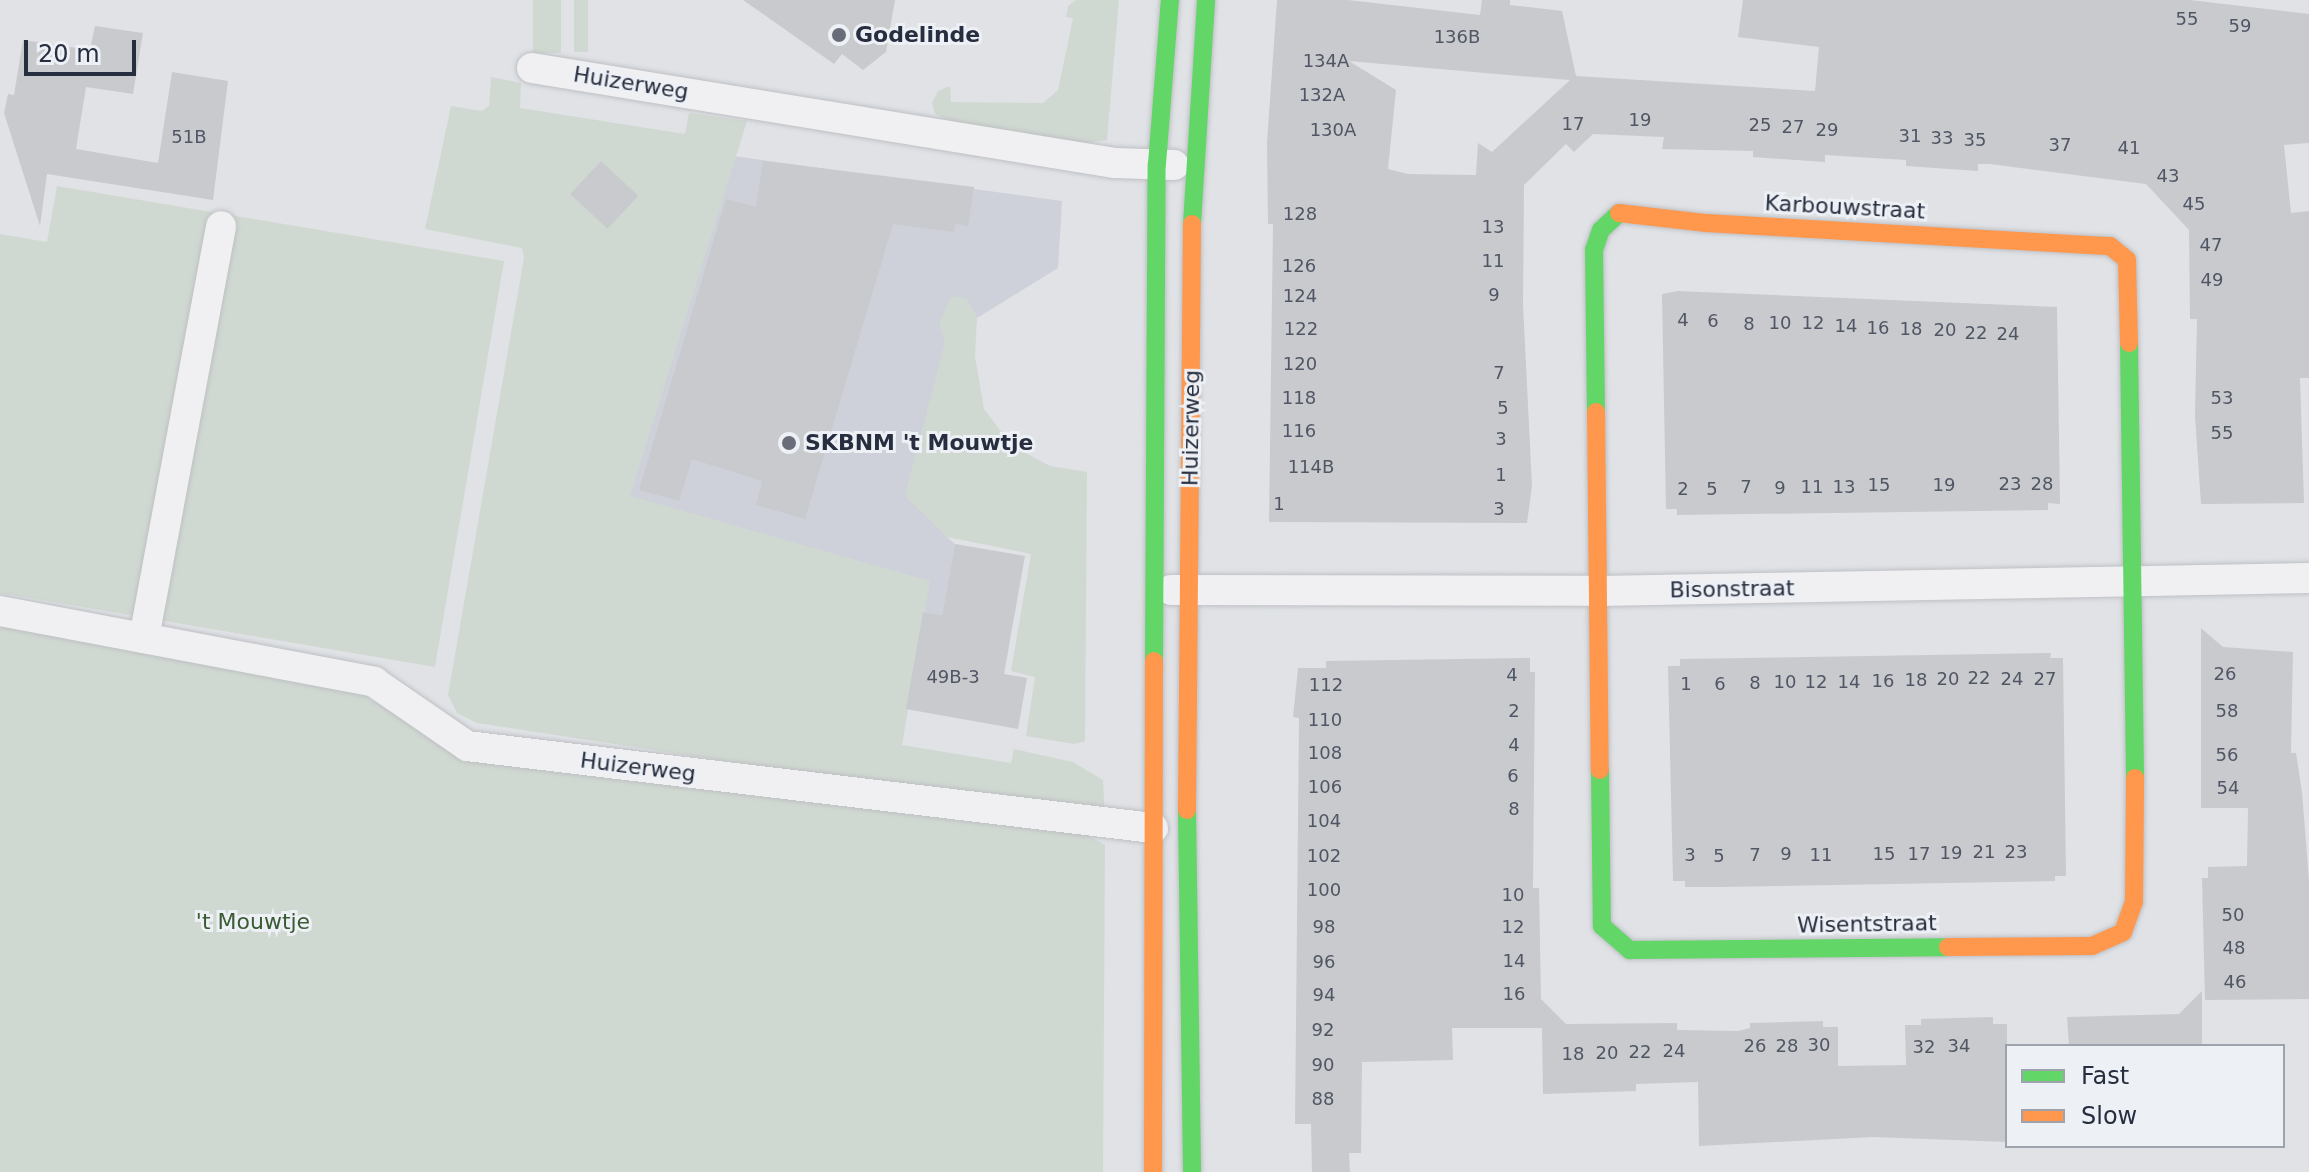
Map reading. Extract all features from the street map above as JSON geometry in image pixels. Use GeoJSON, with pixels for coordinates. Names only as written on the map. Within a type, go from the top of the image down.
{"type":"FeatureCollection","features":[{"type":"Feature","properties":{"kind":"street","name":"Huizerweg"},"geometry":{"type":"LineString","coordinates":[[1153,1172],[1157,164],[1170,0]]}},
{"type":"Feature","properties":{"kind":"street","name":"Huizerweg"},"geometry":{"type":"LineString","coordinates":[[1192,1172],[1188,1115],[1192,165],[1206,0]]}},
{"type":"Feature","properties":{"kind":"street","name":"Huizerweg"},"geometry":{"type":"LineString","coordinates":[[532,68],[1115,163],[1192,165]]}},
{"type":"Feature","properties":{"kind":"street","name":"Karbouwstraat"},"geometry":{"type":"LineString","coordinates":[[1599,591],[1594,250],[1601,230],[1619,213],[1706,223],[2110,246],[2127,260],[2136,584]]}},
{"type":"Feature","properties":{"kind":"street"},"geometry":{"type":"LineString","coordinates":[[144,638],[221,226]]}},
{"type":"Feature","properties":{"kind":"street","name":"Bisonstraat"},"geometry":{"type":"LineString","coordinates":[[1155,590],[1599,591],[2136,584],[2309,578]]}},
{"type":"Feature","properties":{"kind":"street","name":"Wisentstraat"},"geometry":{"type":"LineString","coordinates":[[1599,591],[1602,926],[1630,950],[2092,946],[2123,932],[2134,902],[2136,584]]}},
{"type":"Feature","properties":{"kind":"street","name":"Huizerweg"},"geometry":{"type":"LineString","coordinates":[[0,611],[374,682],[467,746],[1153,828]]}},
{"type":"Feature","properties":{"kind":"shaded area","name":"SKBNM 't Mouwtje"},"geometry":{"type":"Polygon","coordinates":[[[719,154],[1062,201],[1058,268],[977,318],[947,537],[955,544],[942,615],[923,612],[905,724],[562,688],[719,154]]]}},
{"type":"Feature","properties":{"kind":"green space"},"geometry":{"type":"Polygon","coordinates":[[[533,0],[561,0],[561,53],[533,53],[533,0]]]}},
{"type":"Feature","properties":{"kind":"green space"},"geometry":{"type":"Polygon","coordinates":[[[574,0],[588,0],[588,52],[574,52],[574,0]]]}},
{"type":"Feature","properties":{"kind":"green space"},"geometry":{"type":"Polygon","coordinates":[[[1076,0],[1119,0],[1107,140],[1086,143],[959,125],[935,114],[932,103],[938,91],[950,86],[951,102],[1043,103],[1058,90],[1073,18],[1066,17],[1068,6],[1076,0]]]}},
{"type":"Feature","properties":{"kind":"green space"},"geometry":{"type":"Polygon","coordinates":[[[491,77],[521,83],[520,108],[685,134],[689,113],[747,121],[630,496],[930,581],[902,745],[1011,763],[1014,749],[1073,762],[1103,780],[1105,819],[477,723],[457,713],[448,695],[524,258],[522,248],[425,229],[451,106],[482,111],[489,106],[491,77]]]}},
{"type":"Feature","properties":{"kind":"green space"},"geometry":{"type":"Polygon","coordinates":[[[57,186],[504,261],[435,667],[0,593],[0,234],[47,242],[57,186]]]}},
{"type":"Feature","properties":{"kind":"green space"},"geometry":{"type":"Polygon","coordinates":[[[952,296],[967,299],[977,317],[975,356],[984,409],[1011,445],[1050,466],[1087,472],[1085,741],[1074,744],[1026,736],[1035,677],[1011,671],[1031,554],[947,537],[905,496],[945,342],[939,324],[952,296]]]}},
{"type":"Feature","properties":{"kind":"green space","name":"'t Mouwtje"},"geometry":{"type":"Polygon","coordinates":[[[0,624],[361,694],[430,734],[1086,834],[1105,845],[1103,1172],[0,1172],[0,624]]]}},
{"type":"Feature","properties":{"kind":"building"},"geometry":{"type":"Polygon","coordinates":[[[743,0],[895,0],[886,52],[863,70],[842,54],[834,64],[743,0]]]}},
{"type":"Feature","properties":{"kind":"building"},"geometry":{"type":"Polygon","coordinates":[[[1277,0],[1348,0],[1480,15],[1482,0],[1510,0],[1510,5],[1562,11],[1576,76],[1815,91],[1819,47],[1738,37],[1743,0],[2190,0],[2309,14],[2309,143],[2284,145],[2291,213],[2309,211],[2309,378],[2300,378],[2304,503],[2201,504],[2195,416],[2197,319],[2190,319],[2189,230],[2146,184],[1990,164],[1978,164],[1978,171],[1906,166],[1906,160],[1825,155],[1825,162],[1753,157],[1753,151],[1662,149],[1664,137],[1593,134],[1574,152],[1566,144],[1524,185],[1523,305],[1532,486],[1527,523],[1269,522],[1273,224],[1268,224],[1267,142],[1277,0]],[[1349,61],[1396,90],[1388,169],[1408,174],[1476,175],[1478,143],[1492,152],[1570,80],[1349,61]]]}},
{"type":"Feature","properties":{"kind":"building"},"geometry":{"type":"Polygon","coordinates":[[[95,26],[143,33],[133,94],[86,87],[76,149],[158,163],[172,72],[228,81],[213,200],[47,174],[40,226],[4,113],[8,94],[14,95],[23,40],[90,50],[95,26]]]}},
{"type":"Feature","properties":{"kind":"building"},"geometry":{"type":"Polygon","coordinates":[[[601,161],[638,196],[608,229],[570,194],[601,161]]]}},
{"type":"Feature","properties":{"kind":"building"},"geometry":{"type":"Polygon","coordinates":[[[763,161],[974,187],[968,226],[955,224],[954,232],[893,224],[805,519],[756,505],[762,481],[692,459],[679,501],[639,490],[726,199],[756,207],[763,161]]]}},
{"type":"Feature","properties":{"kind":"building"},"geometry":{"type":"Polygon","coordinates":[[[1678,291],[2057,307],[2060,504],[2048,503],[2048,510],[1677,515],[1677,509],[1666,509],[1662,294],[1678,291]]]}},
{"type":"Feature","properties":{"kind":"building"},"geometry":{"type":"Polygon","coordinates":[[[955,544],[1025,556],[1004,674],[1027,678],[1018,729],[906,709],[923,612],[942,615],[955,544]]]}},
{"type":"Feature","properties":{"kind":"building"},"geometry":{"type":"Polygon","coordinates":[[[2201,628],[2223,647],[2293,652],[2291,753],[2296,753],[2302,792],[2309,881],[2309,999],[2205,1000],[2202,878],[2208,878],[2208,867],[2247,866],[2248,808],[2201,808],[2201,628]]]}},
{"type":"Feature","properties":{"kind":"building"},"geometry":{"type":"Polygon","coordinates":[[[2051,653],[2050,658],[2063,658],[2066,876],[2055,876],[2055,881],[1720,887],[1685,887],[1685,881],[1673,881],[1668,666],[1680,666],[1680,659],[2051,653]]]}},
{"type":"Feature","properties":{"kind":"building"},"geometry":{"type":"Polygon","coordinates":[[[1530,658],[1530,672],[1535,672],[1533,888],[1539,888],[1541,999],[1566,1024],[1677,1023],[1677,1030],[1738,1031],[1750,1028],[1750,1023],[1823,1021],[1823,1027],[1838,1027],[1838,1066],[1906,1065],[1905,1025],[1921,1025],[1921,1019],[1993,1017],[1993,1024],[2007,1024],[2005,1142],[1873,1137],[1699,1146],[1698,1082],[1636,1084],[1636,1091],[1543,1094],[1542,1028],[1452,1028],[1453,1060],[1362,1062],[1361,1153],[1349,1153],[1350,1172],[1312,1172],[1311,1124],[1295,1124],[1299,718],[1293,717],[1298,668],[1326,668],[1326,661],[1530,658]]]}},
{"type":"Feature","properties":{"kind":"building"},"geometry":{"type":"Polygon","coordinates":[[[2202,991],[2202,1044],[2069,1044],[2067,1017],[2179,1014],[2202,991]]]}},
{"type":"Feature","properties":{"kind":"traffic: fast"},"geometry":{"type":"LineString","coordinates":[[1154,661],[1157,164],[1170,0]]}},
{"type":"Feature","properties":{"kind":"traffic: fast"},"geometry":{"type":"LineString","coordinates":[[1192,224],[1206,0]]}},
{"type":"Feature","properties":{"kind":"traffic: fast"},"geometry":{"type":"LineString","coordinates":[[1596,412],[1594,250],[1601,230],[1619,213]]}},
{"type":"Feature","properties":{"kind":"traffic: fast"},"geometry":{"type":"LineString","coordinates":[[2129,343],[2135,778]]}},
{"type":"Feature","properties":{"kind":"traffic: fast"},"geometry":{"type":"LineString","coordinates":[[1600,770],[1602,926],[1630,950],[1948,947]]}},
{"type":"Feature","properties":{"kind":"traffic: fast"},"geometry":{"type":"LineString","coordinates":[[1187,810],[1192,1172]]}},
{"type":"Feature","properties":{"kind":"traffic: slow"},"geometry":{"type":"LineString","coordinates":[[1619,213],[1706,223],[2110,246],[2127,260],[2129,343]]}},
{"type":"Feature","properties":{"kind":"traffic: slow"},"geometry":{"type":"LineString","coordinates":[[1187,810],[1192,224]]}},
{"type":"Feature","properties":{"kind":"traffic: slow"},"geometry":{"type":"LineString","coordinates":[[1596,412],[1600,770]]}},
{"type":"Feature","properties":{"kind":"traffic: slow"},"geometry":{"type":"LineString","coordinates":[[1153,1172],[1154,661]]}},
{"type":"Feature","properties":{"kind":"traffic: slow"},"geometry":{"type":"LineString","coordinates":[[1948,947],[2092,946],[2123,932],[2134,902],[2135,778]]}},
{"type":"Feature","properties":{"kind":"place","name":"Godelinde"},"geometry":{"type":"Point","coordinates":[839,35]}},
{"type":"Feature","properties":{"kind":"place","name":"SKBNM 't Mouwtje"},"geometry":{"type":"Point","coordinates":[789,443]}}]}
